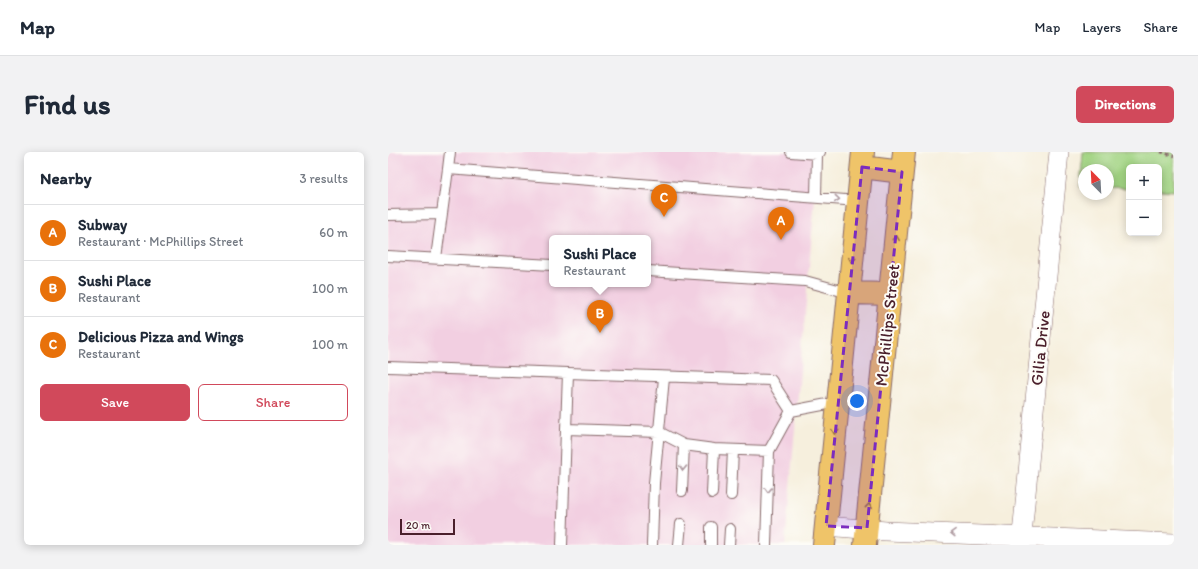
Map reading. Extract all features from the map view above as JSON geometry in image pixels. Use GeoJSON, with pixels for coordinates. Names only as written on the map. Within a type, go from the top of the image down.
{"type":"FeatureCollection","features":[{"type":"Feature","properties":{"kind":"main road"},"geometry":{"type":"LineString","coordinates":[[825,535],[862,159],[903,162]]}},
{"type":"Feature","properties":{"kind":"main road","name":"McPhillips Street"},"geometry":{"type":"LineString","coordinates":[[866,537],[903,162]]}},
{"type":"Feature","properties":{"kind":"main road"},"geometry":{"type":"LineString","coordinates":[[849,293],[890,294]]}},
{"type":"Feature","properties":{"kind":"street","name":"Gilia Drive"},"geometry":{"type":"LineString","coordinates":[[1021,540],[1059,152]]}},
{"type":"Feature","properties":{"kind":"street"},"geometry":{"type":"LineString","coordinates":[[825,535],[1174,543]]}},
{"type":"Feature","properties":{"kind":"lane"},"geometry":{"type":"LineString","coordinates":[[436,258],[450,152]]}},
{"type":"Feature","properties":{"kind":"lane"},"geometry":{"type":"LineString","coordinates":[[792,152],[818,153],[816,198]]}},
{"type":"Feature","properties":{"kind":"lane"},"geometry":{"type":"LineString","coordinates":[[448,169],[858,201]]}},
{"type":"Feature","properties":{"kind":"lane"},"geometry":{"type":"LineString","coordinates":[[388,215],[442,214]]}},
{"type":"Feature","properties":{"kind":"lane"},"geometry":{"type":"LineString","coordinates":[[388,256],[549,265]]}},
{"type":"Feature","properties":{"kind":"lane"},"geometry":{"type":"LineString","coordinates":[[651,271],[805,281],[849,293]]}},
{"type":"Feature","properties":{"kind":"lane"},"geometry":{"type":"LineString","coordinates":[[388,367],[664,378],[771,380],[791,411]]}},
{"type":"Feature","properties":{"kind":"lane"},"geometry":{"type":"LineString","coordinates":[[562,545],[568,374]]}},
{"type":"Feature","properties":{"kind":"lane"},"geometry":{"type":"LineString","coordinates":[[652,545],[654,483],[664,378]]}},
{"type":"Feature","properties":{"kind":"lane"},"geometry":{"type":"LineString","coordinates":[[791,411],[838,402]]}},
{"type":"Feature","properties":{"kind":"lane"},"geometry":{"type":"LineString","coordinates":[[766,545],[769,451],[791,411]]}},
{"type":"Feature","properties":{"kind":"lane"},"geometry":{"type":"LineString","coordinates":[[566,429],[659,432],[684,446],[714,449],[769,451]]}},
{"type":"Feature","properties":{"kind":"lane"},"geometry":{"type":"LineString","coordinates":[[682,491],[684,446]]}},
{"type":"Feature","properties":{"kind":"lane"},"geometry":{"type":"LineString","coordinates":[[712,493],[714,449]]}},
{"type":"Feature","properties":{"kind":"lane"},"geometry":{"type":"LineString","coordinates":[[730,495],[733,450]]}},
{"type":"Feature","properties":{"kind":"lane"},"geometry":{"type":"LineString","coordinates":[[679,545],[681,524]]}},
{"type":"Feature","properties":{"kind":"lane"},"geometry":{"type":"LineString","coordinates":[[710,545],[711,527]]}},
{"type":"Feature","properties":{"kind":"lane"},"geometry":{"type":"LineString","coordinates":[[729,545],[730,529]]}},
{"type":"Feature","properties":{"kind":"path"},"geometry":{"type":"LineString","coordinates":[[1161,152],[1174,156]]}},
{"type":"Feature","properties":{"kind":"highlighted area"},"geometry":{"type":"Polygon","coordinates":[[[862,167],[902,172],[867,528],[826,526],[862,167]]]}},
{"type":"Feature","properties":{"kind":"shaded area"},"geometry":{"type":"Polygon","coordinates":[[[388,152],[819,152],[785,545],[388,545],[388,152]]]}},
{"type":"Feature","properties":{"kind":"green space"},"geometry":{"type":"Polygon","coordinates":[[[1083,152],[1174,152],[1174,191],[1162,190],[1162,164],[1126,164],[1126,189],[1114,188],[1114,164],[1082,164],[1083,152]]]}},
{"type":"Feature","properties":{"kind":"place","name":"Delicious Pizza and Wings"},"geometry":{"type":"Point","coordinates":[664,217]}},
{"type":"Feature","properties":{"kind":"place","name":"Subway"},"geometry":{"type":"Point","coordinates":[781,240]}},
{"type":"Feature","properties":{"kind":"place","name":"Sushi Place"},"geometry":{"type":"Point","coordinates":[600,333]}}]}
